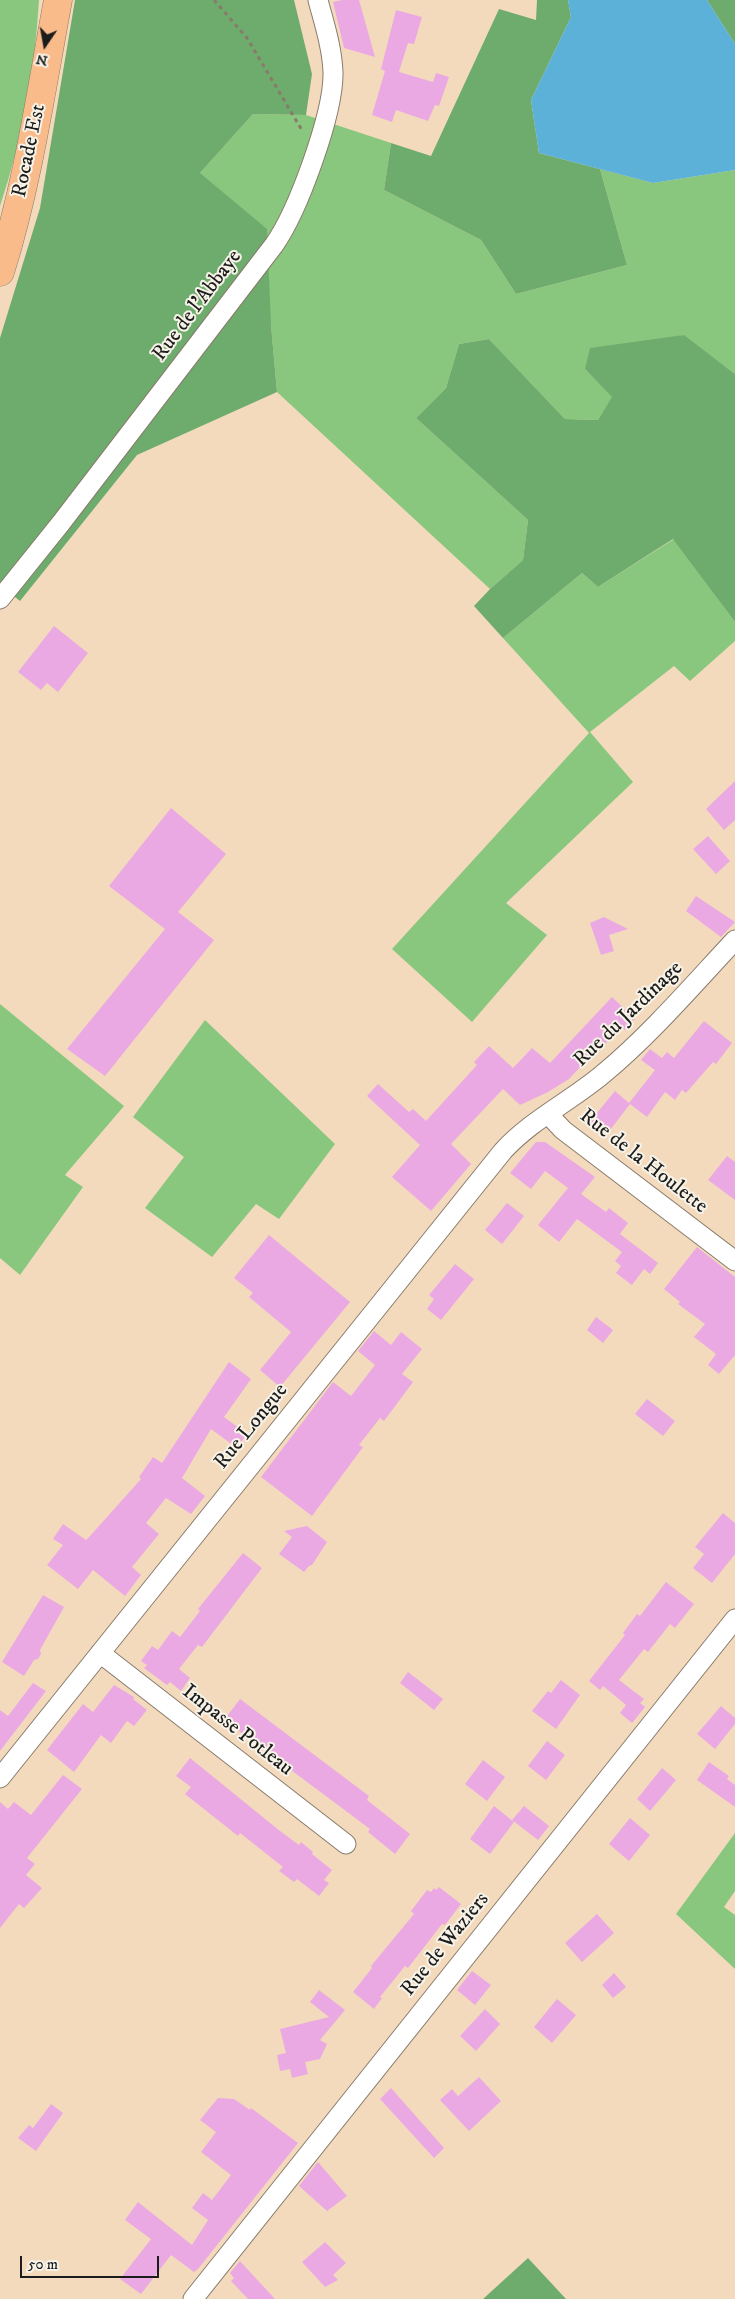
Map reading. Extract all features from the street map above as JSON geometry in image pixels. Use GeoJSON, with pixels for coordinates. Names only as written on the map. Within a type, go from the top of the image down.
{"type":"FeatureCollection","features":[{"type":"Feature","properties":{"kind":"main road"},"geometry":{"type":"LineString","coordinates":[[53,0],[53,29]]}},
{"type":"Feature","properties":{"kind":"main road"},"geometry":{"type":"LineString","coordinates":[[53,29],[58,0]]}},
{"type":"Feature","properties":{"kind":"main road","name":"Rocade Est"},"geometry":{"type":"LineString","coordinates":[[0,272],[45,84],[53,29]]}},
{"type":"Feature","properties":{"kind":"street","name":"Rue de l'Abbaye"},"geometry":{"type":"LineString","coordinates":[[0,599],[61,524],[274,245],[290,220],[324,125],[332,86],[331,52],[318,0]]}},
{"type":"Feature","properties":{"kind":"street","name":"Rue du Jardinage"},"geometry":{"type":"LineString","coordinates":[[549,1115],[602,1075],[638,1042],[735,940]]}},
{"type":"Feature","properties":{"kind":"street","name":"Rue de la Houlette"},"geometry":{"type":"LineString","coordinates":[[549,1115],[563,1130],[735,1261]]}},
{"type":"Feature","properties":{"kind":"street","name":"Rue Longue"},"geometry":{"type":"LineString","coordinates":[[0,1778],[496,1159],[522,1132],[549,1115]]}},
{"type":"Feature","properties":{"kind":"street","name":"Rue de Waziers"},"geometry":{"type":"LineString","coordinates":[[193,2299],[735,1619]]}},
{"type":"Feature","properties":{"kind":"street","name":"Impasse Potleau"},"geometry":{"type":"LineString","coordinates":[[100,1654],[346,1844]]}},
{"type":"Feature","properties":{"kind":"path"},"geometry":{"type":"LineString","coordinates":[[214,0],[247,38],[306,137]]}},
{"type":"Feature","properties":{"kind":"green space"},"geometry":{"type":"Polygon","coordinates":[[[0,0],[39,0],[31,79],[15,156],[0,206],[0,0]]]}},
{"type":"Feature","properties":{"kind":"green space"},"geometry":{"type":"Polygon","coordinates":[[[75,0],[294,0],[312,74],[306,115],[253,114],[200,173],[267,229],[271,325],[277,392],[137,455],[20,601],[0,585],[0,338],[40,208],[75,0]]]}},
{"type":"Feature","properties":{"kind":"green space"},"geometry":{"type":"Polygon","coordinates":[[[537,0],[568,0],[571,17],[531,100],[539,153],[600,169],[627,265],[516,294],[481,240],[384,190],[391,143],[431,156],[499,9],[536,20],[537,0]]]}},
{"type":"Feature","properties":{"kind":"green space"},"geometry":{"type":"Polygon","coordinates":[[[707,0],[735,0],[735,44],[707,0]]]}},
{"type":"Feature","properties":{"kind":"green space"},"geometry":{"type":"Polygon","coordinates":[[[253,114],[306,115],[391,143],[384,190],[481,240],[516,294],[627,265],[600,169],[653,183],[735,170],[735,374],[683,335],[585,369],[613,397],[598,420],[565,419],[489,339],[459,344],[446,388],[416,418],[528,520],[523,560],[490,589],[277,392],[271,325],[200,173],[253,114]]]}},
{"type":"Feature","properties":{"kind":"green space"},"geometry":{"type":"Polygon","coordinates":[[[684,335],[735,374],[735,622],[673,539],[598,587],[582,573],[503,638],[474,606],[523,560],[528,520],[416,418],[446,388],[459,344],[489,339],[565,419],[598,420],[612,397],[585,369],[590,348],[684,335]]]}},
{"type":"Feature","properties":{"kind":"green space"},"geometry":{"type":"Polygon","coordinates":[[[674,539],[735,622],[735,641],[690,681],[674,666],[590,732],[633,782],[506,903],[547,935],[472,1022],[392,949],[589,733],[503,638],[582,573],[598,587],[674,539]]]}},
{"type":"Feature","properties":{"kind":"green space"},"geometry":{"type":"Polygon","coordinates":[[[0,1004],[124,1106],[65,1175],[83,1187],[20,1275],[0,1258],[0,1004]]]}},
{"type":"Feature","properties":{"kind":"green space"},"geometry":{"type":"Polygon","coordinates":[[[205,1020],[335,1144],[279,1219],[256,1204],[212,1257],[145,1208],[184,1157],[133,1117],[205,1020]]]}},
{"type":"Feature","properties":{"kind":"green space"},"geometry":{"type":"Polygon","coordinates":[[[735,1833],[735,1891],[724,1907],[735,1915],[735,1969],[676,1914],[735,1833]]]}},
{"type":"Feature","properties":{"kind":"green space"},"geometry":{"type":"Polygon","coordinates":[[[528,2258],[566,2299],[483,2299],[528,2258]]]}},
{"type":"Feature","properties":{"kind":"water"},"geometry":{"type":"Polygon","coordinates":[[[568,0],[707,0],[735,44],[735,170],[653,183],[539,153],[531,100],[571,17],[568,0]]]}},
{"type":"Feature","properties":{"kind":"building"},"geometry":{"type":"Polygon","coordinates":[[[359,0],[375,57],[344,48],[333,2],[359,0]]]}},
{"type":"Feature","properties":{"kind":"building"},"geometry":{"type":"Polygon","coordinates":[[[396,10],[422,17],[414,44],[408,43],[399,72],[433,82],[436,73],[449,77],[439,106],[435,105],[428,121],[396,110],[392,122],[372,115],[385,71],[381,69],[396,10]]]}},
{"type":"Feature","properties":{"kind":"building"},"geometry":{"type":"Polygon","coordinates":[[[54,626],[88,653],[58,692],[47,683],[41,690],[18,672],[54,626]]]}},
{"type":"Feature","properties":{"kind":"building"},"geometry":{"type":"Polygon","coordinates":[[[735,781],[735,820],[724,830],[706,809],[735,781]]]}},
{"type":"Feature","properties":{"kind":"building"},"geometry":{"type":"Polygon","coordinates":[[[171,808],[226,854],[178,912],[214,940],[105,1076],[67,1049],[165,929],[109,886],[171,808]]]}},
{"type":"Feature","properties":{"kind":"building"},"geometry":{"type":"Polygon","coordinates":[[[708,836],[730,861],[716,874],[693,849],[708,836]]]}},
{"type":"Feature","properties":{"kind":"building"},"geometry":{"type":"Polygon","coordinates":[[[696,896],[735,922],[721,937],[686,911],[696,896]]]}},
{"type":"Feature","properties":{"kind":"building"},"geometry":{"type":"Polygon","coordinates":[[[604,917],[628,929],[609,935],[614,951],[601,955],[590,923],[604,917]]]}},
{"type":"Feature","properties":{"kind":"building"},"geometry":{"type":"Polygon","coordinates":[[[612,997],[635,1019],[625,1030],[621,1027],[569,1079],[548,1092],[520,1105],[503,1089],[451,1144],[471,1164],[431,1211],[392,1177],[420,1145],[367,1096],[378,1084],[409,1112],[413,1109],[426,1121],[477,1065],[474,1062],[489,1046],[513,1068],[532,1048],[550,1063],[612,997]]]}},
{"type":"Feature","properties":{"kind":"building"},"geometry":{"type":"Polygon","coordinates":[[[704,1021],[732,1043],[716,1064],[713,1062],[686,1093],[682,1090],[675,1100],[665,1092],[647,1117],[630,1104],[604,1138],[587,1125],[615,1091],[629,1103],[655,1070],[641,1060],[650,1049],[662,1058],[667,1052],[674,1058],[704,1021]]]}},
{"type":"Feature","properties":{"kind":"building"},"geometry":{"type":"Polygon","coordinates":[[[536,1142],[545,1142],[595,1177],[581,1194],[606,1212],[609,1208],[628,1223],[620,1234],[658,1263],[650,1274],[644,1269],[632,1285],[616,1273],[621,1266],[615,1261],[622,1252],[577,1219],[559,1242],[538,1225],[568,1188],[545,1171],[531,1189],[510,1173],[536,1142]]]}},
{"type":"Feature","properties":{"kind":"building"},"geometry":{"type":"Polygon","coordinates":[[[727,1156],[735,1162],[735,1200],[708,1180],[727,1156]]]}},
{"type":"Feature","properties":{"kind":"building"},"geometry":{"type":"Polygon","coordinates":[[[507,1203],[524,1216],[502,1244],[485,1230],[507,1203]]]}},
{"type":"Feature","properties":{"kind":"building"},"geometry":{"type":"Polygon","coordinates":[[[269,1235],[350,1302],[280,1387],[260,1370],[291,1332],[249,1297],[253,1293],[234,1278],[269,1235]]]}},
{"type":"Feature","properties":{"kind":"building"},"geometry":{"type":"Polygon","coordinates":[[[697,1247],[735,1277],[735,1355],[719,1374],[708,1365],[716,1354],[694,1337],[705,1324],[678,1304],[680,1302],[664,1289],[697,1247]]]}},
{"type":"Feature","properties":{"kind":"building"},"geometry":{"type":"Polygon","coordinates":[[[455,1264],[474,1279],[441,1320],[427,1309],[434,1299],[429,1295],[455,1264]]]}},
{"type":"Feature","properties":{"kind":"building"},"geometry":{"type":"Polygon","coordinates":[[[596,1317],[613,1330],[603,1343],[587,1330],[596,1317]]]}},
{"type":"Feature","properties":{"kind":"building"},"geometry":{"type":"Polygon","coordinates":[[[374,1331],[391,1345],[401,1332],[422,1349],[402,1374],[413,1382],[384,1421],[380,1418],[359,1445],[363,1447],[312,1516],[261,1477],[333,1382],[351,1396],[375,1365],[358,1351],[374,1331]]]}},
{"type":"Feature","properties":{"kind":"building"},"geometry":{"type":"Polygon","coordinates":[[[229,1362],[251,1379],[224,1417],[247,1434],[237,1448],[211,1429],[182,1478],[205,1496],[191,1514],[166,1498],[146,1523],[159,1534],[132,1567],[141,1575],[125,1596],[93,1570],[78,1589],[47,1565],[63,1545],[53,1539],[63,1524],[86,1540],[141,1479],[139,1477],[153,1457],[162,1463],[229,1362]]]}},
{"type":"Feature","properties":{"kind":"building"},"geometry":{"type":"Polygon","coordinates":[[[647,1399],[675,1421],[663,1436],[635,1414],[647,1399]]]}},
{"type":"Feature","properties":{"kind":"building"},"geometry":{"type":"Polygon","coordinates":[[[723,1513],[735,1523],[735,1554],[712,1583],[693,1568],[704,1554],[695,1547],[723,1513]]]}},
{"type":"Feature","properties":{"kind":"building"},"geometry":{"type":"Polygon","coordinates":[[[307,1526],[327,1542],[312,1565],[304,1572],[279,1554],[292,1537],[284,1531],[307,1526]]]}},
{"type":"Feature","properties":{"kind":"building"},"geometry":{"type":"Polygon","coordinates":[[[243,1553],[262,1568],[202,1647],[198,1645],[179,1669],[190,1678],[181,1691],[170,1682],[167,1685],[144,1668],[147,1665],[141,1661],[152,1646],[158,1650],[172,1631],[180,1637],[200,1611],[198,1609],[243,1553]]]}},
{"type":"Feature","properties":{"kind":"building"},"geometry":{"type":"Polygon","coordinates":[[[666,1582],[694,1604],[675,1628],[670,1624],[648,1652],[644,1649],[619,1680],[644,1699],[640,1703],[645,1707],[632,1723],[620,1713],[626,1705],[603,1686],[600,1690],[589,1681],[625,1635],[623,1633],[637,1614],[640,1616],[666,1582]]]}},
{"type":"Feature","properties":{"kind":"building"},"geometry":{"type":"Polygon","coordinates":[[[43,1595],[64,1607],[40,1650],[41,1654],[38,1659],[34,1660],[24,1676],[2,1662],[43,1595]]]}},
{"type":"Feature","properties":{"kind":"building"},"geometry":{"type":"Polygon","coordinates":[[[408,1672],[443,1699],[434,1710],[400,1683],[408,1672]]]}},
{"type":"Feature","properties":{"kind":"building"},"geometry":{"type":"Polygon","coordinates":[[[561,1680],[580,1695],[556,1729],[532,1711],[548,1691],[551,1693],[561,1680]]]}},
{"type":"Feature","properties":{"kind":"building"},"geometry":{"type":"Polygon","coordinates":[[[33,1683],[46,1691],[0,1751],[0,1710],[8,1716],[33,1683]]]}},
{"type":"Feature","properties":{"kind":"building"},"geometry":{"type":"Polygon","coordinates":[[[114,1685],[134,1697],[133,1699],[147,1710],[134,1726],[127,1721],[111,1743],[101,1735],[74,1772],[47,1750],[83,1704],[93,1712],[114,1685]]]}},
{"type":"Feature","properties":{"kind":"building"},"geometry":{"type":"Polygon","coordinates":[[[240,1699],[369,1796],[367,1800],[410,1834],[395,1854],[368,1832],[370,1829],[224,1720],[240,1699]]]}},
{"type":"Feature","properties":{"kind":"building"},"geometry":{"type":"Polygon","coordinates":[[[721,1706],[735,1718],[735,1724],[715,1749],[697,1734],[721,1706]]]}},
{"type":"Feature","properties":{"kind":"building"},"geometry":{"type":"Polygon","coordinates":[[[547,1741],[565,1755],[546,1780],[528,1766],[547,1741]]]}},
{"type":"Feature","properties":{"kind":"building"},"geometry":{"type":"Polygon","coordinates":[[[190,1758],[280,1831],[299,1845],[301,1842],[313,1852],[312,1854],[332,1870],[324,1880],[329,1883],[319,1896],[297,1879],[294,1882],[279,1871],[283,1867],[240,1833],[238,1836],[185,1794],[191,1787],[176,1776],[190,1758]]]}},
{"type":"Feature","properties":{"kind":"building"},"geometry":{"type":"Polygon","coordinates":[[[483,1760],[505,1777],[487,1801],[465,1784],[483,1760]]]}},
{"type":"Feature","properties":{"kind":"building"},"geometry":{"type":"Polygon","coordinates":[[[709,1762],[729,1776],[727,1779],[735,1785],[735,1807],[697,1780],[709,1762]]]}},
{"type":"Feature","properties":{"kind":"building"},"geometry":{"type":"Polygon","coordinates":[[[662,1768],[676,1780],[650,1811],[637,1799],[662,1768]]]}},
{"type":"Feature","properties":{"kind":"building"},"geometry":{"type":"Polygon","coordinates":[[[63,1775],[82,1789],[27,1858],[35,1864],[26,1875],[42,1888],[24,1908],[19,1904],[0,1928],[0,1802],[8,1809],[14,1802],[31,1815],[63,1775]]]}},
{"type":"Feature","properties":{"kind":"building"},"geometry":{"type":"Polygon","coordinates":[[[494,1806],[514,1822],[490,1854],[470,1839],[494,1806]]]}},
{"type":"Feature","properties":{"kind":"building"},"geometry":{"type":"Polygon","coordinates":[[[524,1806],[549,1826],[538,1840],[512,1820],[524,1806]]]}},
{"type":"Feature","properties":{"kind":"building"},"geometry":{"type":"Polygon","coordinates":[[[630,1818],[650,1835],[629,1861],[609,1844],[630,1818]]]}},
{"type":"Feature","properties":{"kind":"building"},"geometry":{"type":"Polygon","coordinates":[[[439,1887],[461,1904],[445,1925],[442,1924],[408,1968],[405,1966],[380,1997],[382,1998],[374,2009],[353,1992],[372,1968],[371,1966],[414,1914],[411,1911],[427,1890],[431,1892],[434,1888],[436,1890],[439,1887]]]}},
{"type":"Feature","properties":{"kind":"building"},"geometry":{"type":"Polygon","coordinates":[[[597,1914],[614,1933],[582,1962],[565,1943],[597,1914]]]}},
{"type":"Feature","properties":{"kind":"building"},"geometry":{"type":"Polygon","coordinates":[[[472,1971],[491,1985],[475,2005],[457,1990],[472,1971]]]}},
{"type":"Feature","properties":{"kind":"building"},"geometry":{"type":"Polygon","coordinates":[[[614,1973],[626,1987],[613,1998],[602,1985],[614,1973]]]}},
{"type":"Feature","properties":{"kind":"building"},"geometry":{"type":"Polygon","coordinates":[[[319,1990],[345,2010],[320,2040],[327,2044],[320,2059],[305,2062],[308,2074],[292,2078],[290,2069],[280,2071],[277,2055],[286,2053],[280,2029],[329,2017],[310,2002],[319,1990]]]}},
{"type":"Feature","properties":{"kind":"building"},"geometry":{"type":"Polygon","coordinates":[[[557,1999],[576,2015],[552,2043],[534,2027],[557,1999]]]}},
{"type":"Feature","properties":{"kind":"building"},"geometry":{"type":"Polygon","coordinates":[[[485,2009],[500,2024],[476,2051],[460,2036],[485,2009]]]}},
{"type":"Feature","properties":{"kind":"building"},"geometry":{"type":"Polygon","coordinates":[[[479,2077],[501,2101],[469,2131],[440,2100],[452,2089],[458,2096],[479,2077]]]}},
{"type":"Feature","properties":{"kind":"building"},"geometry":{"type":"Polygon","coordinates":[[[391,2088],[444,2148],[434,2158],[380,2099],[391,2088]]]}},
{"type":"Feature","properties":{"kind":"building"},"geometry":{"type":"Polygon","coordinates":[[[218,2098],[234,2099],[250,2110],[251,2108],[298,2143],[198,2269],[194,2272],[171,2255],[141,2294],[120,2279],[151,2239],[125,2220],[138,2202],[192,2245],[208,2220],[192,2208],[203,2193],[212,2200],[231,2175],[201,2152],[216,2132],[200,2120],[218,2098]]]}},
{"type":"Feature","properties":{"kind":"building"},"geometry":{"type":"Polygon","coordinates":[[[51,2104],[63,2113],[36,2151],[18,2138],[29,2125],[33,2128],[51,2104]]]}},
{"type":"Feature","properties":{"kind":"building"},"geometry":{"type":"Polygon","coordinates":[[[318,2162],[347,2196],[327,2211],[299,2186],[318,2162]]]}},
{"type":"Feature","properties":{"kind":"building"},"geometry":{"type":"Polygon","coordinates":[[[325,2242],[346,2263],[333,2275],[338,2280],[325,2287],[302,2262],[325,2242]]]}},
{"type":"Feature","properties":{"kind":"building"},"geometry":{"type":"Polygon","coordinates":[[[240,2261],[275,2299],[248,2299],[231,2281],[234,2278],[230,2273],[240,2261]]]}}]}
